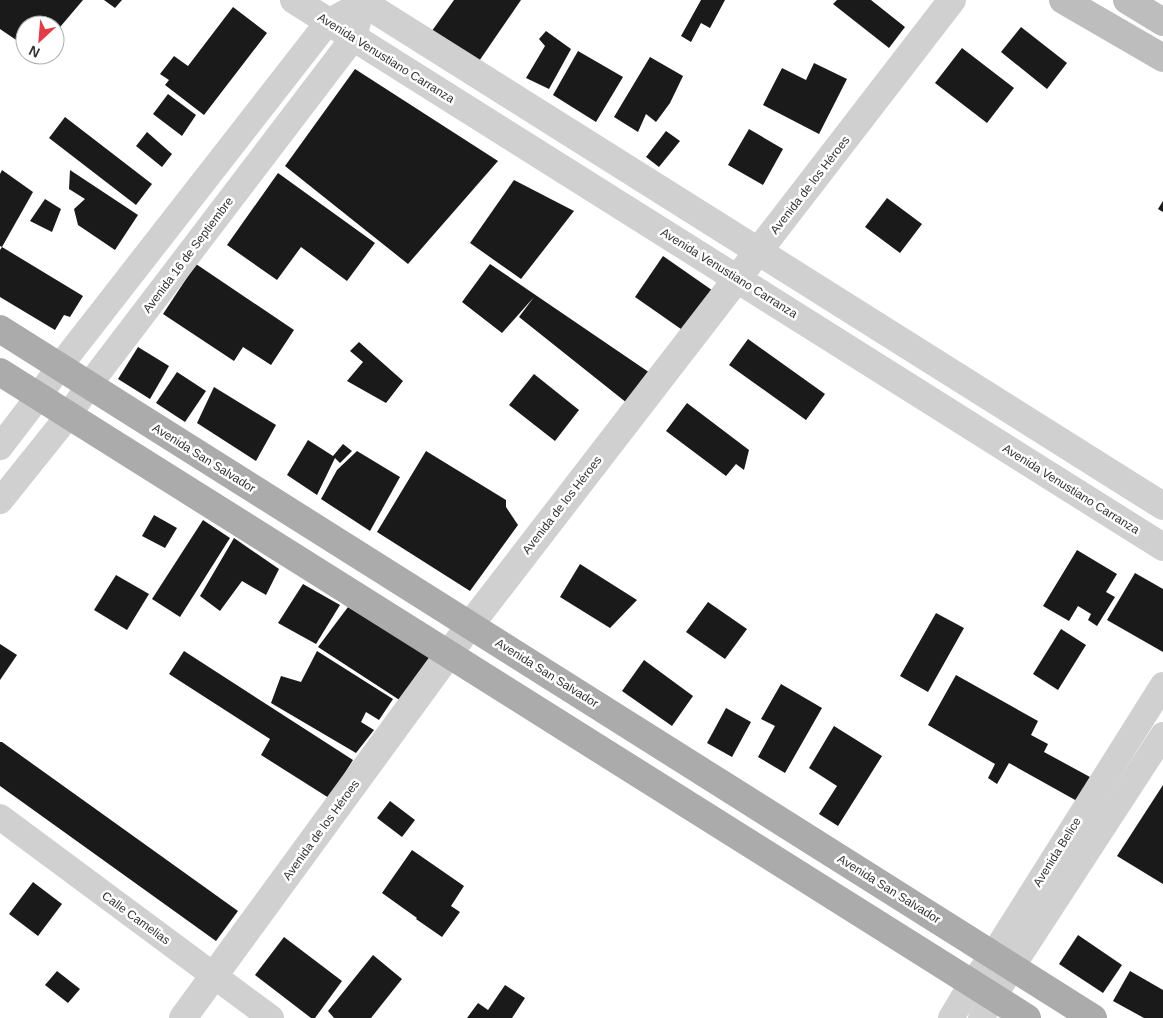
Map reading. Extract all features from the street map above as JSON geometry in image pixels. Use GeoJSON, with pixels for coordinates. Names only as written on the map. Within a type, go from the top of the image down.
{"type":"FeatureCollection","features":[{"type":"Feature","properties":{"kind":"main road"},"geometry":{"type":"LineString","coordinates":[[1063,0],[1163,58]]}},
{"type":"Feature","properties":{"kind":"main road"},"geometry":{"type":"LineString","coordinates":[[1126,0],[1163,22]]}},
{"type":"Feature","properties":{"kind":"main road","name":"Avenida San Salvador"},"geometry":{"type":"LineString","coordinates":[[0,329],[1093,1018]]}},
{"type":"Feature","properties":{"kind":"main road"},"geometry":{"type":"LineString","coordinates":[[0,372],[449,654],[982,999],[1027,1018]]}},
{"type":"Feature","properties":{"kind":"street","name":"Avenida Venustiano Carranza"},"geometry":{"type":"LineString","coordinates":[[294,0],[1163,547]]}},
{"type":"Feature","properties":{"kind":"street","name":"Avenida de los Héroes"},"geometry":{"type":"LineString","coordinates":[[183,1018],[470,625],[952,0]]}},
{"type":"Feature","properties":{"kind":"street"},"geometry":{"type":"LineString","coordinates":[[0,447],[59,367],[328,22],[363,1],[1163,506]]}},
{"type":"Feature","properties":{"kind":"street","name":"Avenida 16 de Septiembre"},"geometry":{"type":"LineString","coordinates":[[0,501],[69,415],[89,385],[354,38],[363,1]]}},
{"type":"Feature","properties":{"kind":"street","name":"Avenida Belice"},"geometry":{"type":"LineString","coordinates":[[950,1018],[982,999],[1002,961],[1163,685]]}},
{"type":"Feature","properties":{"kind":"street","name":"Avenida Belice"},"geometry":{"type":"LineString","coordinates":[[1002,961],[1163,735]]}},
{"type":"Feature","properties":{"kind":"street","name":"Calle Camelias"},"geometry":{"type":"LineString","coordinates":[[0,817],[271,1018]]}},
{"type":"Feature","properties":{"kind":"building"},"geometry":{"type":"Polygon","coordinates":[[[0,0],[83,0],[65,21],[65,15],[15,15],[15,39],[0,29],[0,0]]]}},
{"type":"Feature","properties":{"kind":"building"},"geometry":{"type":"Polygon","coordinates":[[[104,0],[122,0],[115,8],[104,0]]]}},
{"type":"Feature","properties":{"kind":"building"},"geometry":{"type":"Polygon","coordinates":[[[454,0],[521,0],[475,67],[429,35],[454,0]]]}},
{"type":"Feature","properties":{"kind":"building"},"geometry":{"type":"Polygon","coordinates":[[[701,0],[725,0],[710,28],[701,23],[691,42],[681,36],[701,0]]]}},
{"type":"Feature","properties":{"kind":"building"},"geometry":{"type":"Polygon","coordinates":[[[837,0],[871,0],[905,27],[889,48],[833,4],[837,0]]]}},
{"type":"Feature","properties":{"kind":"building"},"geometry":{"type":"Polygon","coordinates":[[[233,7],[267,33],[204,115],[165,85],[169,80],[160,74],[174,56],[188,66],[233,7]]]}},
{"type":"Feature","properties":{"kind":"building"},"geometry":{"type":"Polygon","coordinates":[[[1021,27],[1067,63],[1047,89],[1001,52],[1021,27]]]}},
{"type":"Feature","properties":{"kind":"building"},"geometry":{"type":"Polygon","coordinates":[[[546,31],[571,49],[549,89],[526,78],[545,46],[539,39],[546,31]]]}},
{"type":"Feature","properties":{"kind":"building"},"geometry":{"type":"Polygon","coordinates":[[[962,48],[1014,88],[987,123],[935,83],[962,48]]]}},
{"type":"Feature","properties":{"kind":"building"},"geometry":{"type":"Polygon","coordinates":[[[578,51],[623,77],[596,122],[553,95],[578,51]]]}},
{"type":"Feature","properties":{"kind":"building"},"geometry":{"type":"Polygon","coordinates":[[[650,57],[683,76],[670,103],[656,122],[646,114],[638,132],[614,117],[650,57]]]}},
{"type":"Feature","properties":{"kind":"building"},"geometry":{"type":"Polygon","coordinates":[[[814,63],[847,79],[819,134],[763,105],[782,68],[806,80],[814,63]]]}},
{"type":"Feature","properties":{"kind":"building"},"geometry":{"type":"Polygon","coordinates":[[[355,69],[498,161],[408,264],[285,166],[355,69]]]}},
{"type":"Feature","properties":{"kind":"building"},"geometry":{"type":"Polygon","coordinates":[[[168,94],[196,115],[182,136],[153,114],[168,94]]]}},
{"type":"Feature","properties":{"kind":"building"},"geometry":{"type":"Polygon","coordinates":[[[65,117],[152,184],[136,205],[49,138],[65,117]]]}},
{"type":"Feature","properties":{"kind":"building"},"geometry":{"type":"Polygon","coordinates":[[[749,129],[783,149],[763,185],[728,165],[749,129]]]}},
{"type":"Feature","properties":{"kind":"building"},"geometry":{"type":"Polygon","coordinates":[[[666,131],[680,141],[659,167],[646,157],[666,131]]]}},
{"type":"Feature","properties":{"kind":"building"},"geometry":{"type":"Polygon","coordinates":[[[147,132],[172,154],[162,167],[136,146],[147,132]]]}},
{"type":"Feature","properties":{"kind":"building"},"geometry":{"type":"Polygon","coordinates":[[[2,170],[33,192],[2,247],[0,246],[0,174],[2,170]]]}},
{"type":"Feature","properties":{"kind":"building"},"geometry":{"type":"Polygon","coordinates":[[[70,170],[138,215],[115,250],[78,225],[74,209],[85,199],[69,189],[70,170]]]}},
{"type":"Feature","properties":{"kind":"building"},"geometry":{"type":"Polygon","coordinates":[[[278,173],[375,243],[347,281],[301,247],[277,280],[227,245],[278,173]]]}},
{"type":"Feature","properties":{"kind":"building"},"geometry":{"type":"Polygon","coordinates":[[[514,180],[574,211],[521,279],[470,243],[514,180]]]}},
{"type":"Feature","properties":{"kind":"building"},"geometry":{"type":"Polygon","coordinates":[[[887,198],[922,224],[900,253],[865,227],[887,198]]]}},
{"type":"Feature","properties":{"kind":"building"},"geometry":{"type":"Polygon","coordinates":[[[45,199],[61,209],[52,232],[30,221],[45,199]]]}},
{"type":"Feature","properties":{"kind":"building"},"geometry":{"type":"Polygon","coordinates":[[[1163,201],[1163,212],[1158,209],[1163,201]]]}},
{"type":"Feature","properties":{"kind":"building"},"geometry":{"type":"Polygon","coordinates":[[[2,247],[83,296],[70,317],[64,315],[55,330],[0,297],[0,250],[2,247]]]}},
{"type":"Feature","properties":{"kind":"building"},"geometry":{"type":"Polygon","coordinates":[[[663,256],[719,295],[691,336],[635,297],[663,256]]]}},
{"type":"Feature","properties":{"kind":"building"},"geometry":{"type":"Polygon","coordinates":[[[196,264],[294,330],[271,365],[243,347],[234,361],[163,314],[196,264]]]}},
{"type":"Feature","properties":{"kind":"building"},"geometry":{"type":"Polygon","coordinates":[[[490,264],[653,375],[627,403],[519,317],[534,297],[502,333],[462,302],[490,264]]]}},
{"type":"Feature","properties":{"kind":"building"},"geometry":{"type":"Polygon","coordinates":[[[748,339],[825,394],[806,420],[729,365],[748,339]]]}},
{"type":"Feature","properties":{"kind":"building"},"geometry":{"type":"Polygon","coordinates":[[[359,342],[403,381],[386,403],[347,381],[363,362],[350,351],[359,342]]]}},
{"type":"Feature","properties":{"kind":"building"},"geometry":{"type":"Polygon","coordinates":[[[138,347],[169,366],[150,399],[118,379],[138,347]]]}},
{"type":"Feature","properties":{"kind":"building"},"geometry":{"type":"Polygon","coordinates":[[[177,372],[206,391],[185,422],[156,403],[177,372]]]}},
{"type":"Feature","properties":{"kind":"building"},"geometry":{"type":"Polygon","coordinates":[[[534,374],[579,410],[555,441],[509,405],[534,374]]]}},
{"type":"Feature","properties":{"kind":"building"},"geometry":{"type":"Polygon","coordinates":[[[214,387],[276,425],[256,461],[197,423],[214,387]]]}},
{"type":"Feature","properties":{"kind":"building"},"geometry":{"type":"Polygon","coordinates":[[[687,403],[749,450],[744,470],[736,464],[726,476],[666,431],[687,403]]]}},
{"type":"Feature","properties":{"kind":"building"},"geometry":{"type":"Polygon","coordinates":[[[308,440],[333,456],[343,444],[352,451],[340,463],[335,458],[317,495],[287,475],[308,440]]]}},
{"type":"Feature","properties":{"kind":"building"},"geometry":{"type":"Polygon","coordinates":[[[357,451],[400,477],[370,531],[321,499],[337,470],[357,451]]]}},
{"type":"Feature","properties":{"kind":"building"},"geometry":{"type":"Polygon","coordinates":[[[426,451],[506,500],[506,507],[518,525],[470,591],[377,532],[426,451]]]}},
{"type":"Feature","properties":{"kind":"building"},"geometry":{"type":"Polygon","coordinates":[[[154,515],[177,528],[165,548],[142,536],[154,515]]]}},
{"type":"Feature","properties":{"kind":"building"},"geometry":{"type":"Polygon","coordinates":[[[203,520],[230,538],[180,617],[152,599],[203,520]]]}},
{"type":"Feature","properties":{"kind":"building"},"geometry":{"type":"Polygon","coordinates":[[[234,538],[279,569],[266,595],[242,581],[220,611],[200,596],[234,538]]]}},
{"type":"Feature","properties":{"kind":"building"},"geometry":{"type":"Polygon","coordinates":[[[1077,550],[1117,574],[1106,592],[1115,597],[1097,626],[1088,620],[1091,614],[1078,606],[1069,621],[1043,606],[1077,550]]]}},
{"type":"Feature","properties":{"kind":"building"},"geometry":{"type":"Polygon","coordinates":[[[580,564],[637,600],[610,628],[560,597],[580,564]]]}},
{"type":"Feature","properties":{"kind":"building"},"geometry":{"type":"Polygon","coordinates":[[[1135,573],[1163,589],[1163,652],[1107,620],[1135,573]]]}},
{"type":"Feature","properties":{"kind":"building"},"geometry":{"type":"Polygon","coordinates":[[[116,575],[149,594],[127,630],[94,610],[116,575]]]}},
{"type":"Feature","properties":{"kind":"building"},"geometry":{"type":"Polygon","coordinates":[[[303,584],[340,605],[316,644],[278,623],[303,584]]]}},
{"type":"Feature","properties":{"kind":"building"},"geometry":{"type":"Polygon","coordinates":[[[708,602],[747,629],[725,659],[686,632],[708,602]]]}},
{"type":"Feature","properties":{"kind":"building"},"geometry":{"type":"Polygon","coordinates":[[[348,607],[431,658],[401,701],[318,647],[348,607]]]}},
{"type":"Feature","properties":{"kind":"building"},"geometry":{"type":"Polygon","coordinates":[[[936,613],[964,628],[928,692],[900,676],[936,613]]]}},
{"type":"Feature","properties":{"kind":"building"},"geometry":{"type":"Polygon","coordinates":[[[1061,629],[1086,645],[1058,690],[1033,674],[1061,629]]]}},
{"type":"Feature","properties":{"kind":"building"},"geometry":{"type":"Polygon","coordinates":[[[0,644],[17,655],[0,680],[0,644]]]}},
{"type":"Feature","properties":{"kind":"building"},"geometry":{"type":"Polygon","coordinates":[[[184,651],[353,760],[329,798],[261,755],[270,739],[169,674],[184,651]]]}},
{"type":"Feature","properties":{"kind":"building"},"geometry":{"type":"Polygon","coordinates":[[[317,651],[393,699],[379,720],[366,712],[361,722],[374,730],[356,753],[271,703],[281,676],[301,682],[317,651]]]}},
{"type":"Feature","properties":{"kind":"building"},"geometry":{"type":"Polygon","coordinates":[[[644,660],[693,696],[672,726],[622,691],[644,660]]]}},
{"type":"Feature","properties":{"kind":"building"},"geometry":{"type":"Polygon","coordinates":[[[956,675],[1038,721],[1031,735],[1048,744],[1044,752],[1090,777],[1077,801],[1009,763],[997,784],[988,778],[995,764],[928,725],[956,675]]]}},
{"type":"Feature","properties":{"kind":"building"},"geometry":{"type":"Polygon","coordinates":[[[781,684],[822,708],[785,773],[758,757],[775,726],[761,719],[781,684]]]}},
{"type":"Feature","properties":{"kind":"building"},"geometry":{"type":"Polygon","coordinates":[[[726,708],[751,722],[732,757],[707,743],[726,708]]]}},
{"type":"Feature","properties":{"kind":"building"},"geometry":{"type":"Polygon","coordinates":[[[834,726],[882,756],[838,826],[819,814],[837,786],[809,768],[834,726]]]}},
{"type":"Feature","properties":{"kind":"building"},"geometry":{"type":"Polygon","coordinates":[[[0,742],[238,911],[216,941],[0,786],[0,742]]]}},
{"type":"Feature","properties":{"kind":"building"},"geometry":{"type":"Polygon","coordinates":[[[1163,785],[1163,884],[1117,856],[1163,785]]]}},
{"type":"Feature","properties":{"kind":"building"},"geometry":{"type":"Polygon","coordinates":[[[390,801],[415,820],[402,837],[377,818],[390,801]]]}},
{"type":"Feature","properties":{"kind":"building"},"geometry":{"type":"Polygon","coordinates":[[[412,850],[464,886],[451,906],[460,912],[442,937],[382,893],[412,850]]]}},
{"type":"Feature","properties":{"kind":"building"},"geometry":{"type":"Polygon","coordinates":[[[33,882],[62,904],[38,936],[9,914],[33,882]]]}},
{"type":"Feature","properties":{"kind":"building"},"geometry":{"type":"Polygon","coordinates":[[[1078,935],[1122,965],[1103,993],[1059,964],[1078,935]]]}},
{"type":"Feature","properties":{"kind":"building"},"geometry":{"type":"Polygon","coordinates":[[[284,937],[342,981],[315,1018],[311,1018],[255,975],[284,937]]]}},
{"type":"Feature","properties":{"kind":"building"},"geometry":{"type":"Polygon","coordinates":[[[373,955],[402,979],[371,1018],[334,1018],[328,1011],[373,955]]]}},
{"type":"Feature","properties":{"kind":"building"},"geometry":{"type":"Polygon","coordinates":[[[57,971],[80,989],[68,1003],[45,985],[57,971]]]}},
{"type":"Feature","properties":{"kind":"building"},"geometry":{"type":"Polygon","coordinates":[[[1130,971],[1163,990],[1163,1018],[1144,1018],[1113,1001],[1130,971]]]}},
{"type":"Feature","properties":{"kind":"building"},"geometry":{"type":"Polygon","coordinates":[[[505,985],[525,998],[512,1018],[467,1018],[478,1003],[488,1010],[505,985]]]}}]}
